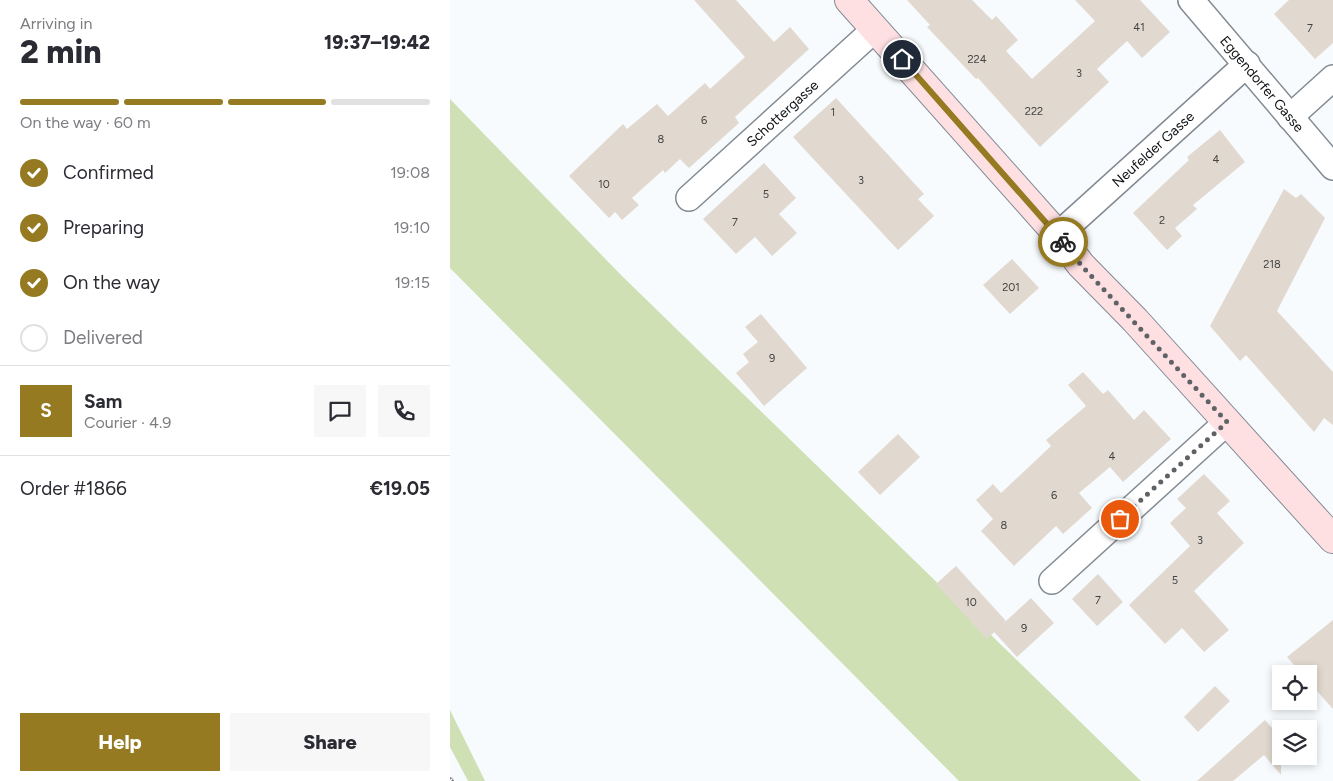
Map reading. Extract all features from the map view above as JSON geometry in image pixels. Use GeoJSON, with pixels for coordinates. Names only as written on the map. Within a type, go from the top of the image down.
{"type":"FeatureCollection","features":[{"type":"Feature","properties":{"kind":"main road"},"geometry":{"type":"LineString","coordinates":[[849,0],[1058,235],[1081,265],[1333,539]]}},
{"type":"Feature","properties":{"kind":"street","name":"Eggendorfer Gasse"},"geometry":{"type":"LineString","coordinates":[[1191,0],[1333,167]]}},
{"type":"Feature","properties":{"kind":"street","name":"Schottergasse"},"geometry":{"type":"LineString","coordinates":[[689,198],[876,29]]}},
{"type":"Feature","properties":{"kind":"street","name":"Neufelder Gasse"},"geometry":{"type":"LineString","coordinates":[[1058,235],[1247,64]]}},
{"type":"Feature","properties":{"kind":"street"},"geometry":{"type":"LineString","coordinates":[[1290,117],[1333,78]]}},
{"type":"Feature","properties":{"kind":"street"},"geometry":{"type":"LineString","coordinates":[[1052,581],[1227,422]]}},
{"type":"Feature","properties":{"kind":"green space"},"geometry":{"type":"Polygon","coordinates":[[[450,99],[621,275],[1141,781],[959,781],[450,268],[450,99]]]}},
{"type":"Feature","properties":{"kind":"green space"},"geometry":{"type":"Polygon","coordinates":[[[450,710],[485,781],[468,781],[450,747],[450,710]]]}},
{"type":"Feature","properties":{"kind":"building"},"geometry":{"type":"Polygon","coordinates":[[[694,0],[736,0],[774,42],[790,27],[809,49],[735,117],[739,123],[689,168],[680,159],[665,173],[663,170],[632,198],[639,205],[622,220],[615,212],[609,218],[569,176],[623,124],[627,129],[657,104],[668,116],[705,83],[710,89],[745,57],[694,0]]]}},
{"type":"Feature","properties":{"kind":"building"},"geometry":{"type":"Polygon","coordinates":[[[907,0],[972,0],[992,20],[996,16],[1018,40],[1006,51],[1032,79],[1095,21],[1075,0],[1140,0],[1170,32],[1142,58],[1127,41],[1097,69],[1109,82],[1040,147],[978,78],[976,79],[927,27],[930,25],[907,0]]]}},
{"type":"Feature","properties":{"kind":"building"},"geometry":{"type":"Polygon","coordinates":[[[1289,0],[1333,0],[1333,43],[1315,59],[1274,14],[1289,0]]]}},
{"type":"Feature","properties":{"kind":"building"},"geometry":{"type":"Polygon","coordinates":[[[836,98],[924,194],[918,199],[934,216],[898,250],[793,137],[836,98]]]}},
{"type":"Feature","properties":{"kind":"building"},"geometry":{"type":"Polygon","coordinates":[[[1220,130],[1245,162],[1193,205],[1197,209],[1175,228],[1182,236],[1167,250],[1133,213],[1189,160],[1187,157],[1220,130]]]}},
{"type":"Feature","properties":{"kind":"building"},"geometry":{"type":"Polygon","coordinates":[[[764,163],[796,198],[779,214],[797,233],[772,256],[755,237],[736,254],[703,219],[764,163]]]}},
{"type":"Feature","properties":{"kind":"building"},"geometry":{"type":"Polygon","coordinates":[[[1284,189],[1296,198],[1301,194],[1325,218],[1277,311],[1333,372],[1333,425],[1324,418],[1314,432],[1246,355],[1240,361],[1210,326],[1284,189]]]}},
{"type":"Feature","properties":{"kind":"building"},"geometry":{"type":"Polygon","coordinates":[[[1012,259],[1039,288],[1010,314],[983,285],[1012,259]]]}},
{"type":"Feature","properties":{"kind":"building"},"geometry":{"type":"Polygon","coordinates":[[[761,314],[807,368],[764,406],[736,373],[749,362],[743,354],[758,342],[745,327],[761,314]]]}},
{"type":"Feature","properties":{"kind":"building"},"geometry":{"type":"Polygon","coordinates":[[[1083,372],[1103,394],[1108,390],[1134,420],[1144,410],[1171,439],[1123,482],[1110,467],[1079,493],[1092,508],[1063,534],[1056,526],[1014,566],[981,531],[993,519],[976,500],[993,484],[1001,493],[1051,446],[1046,440],[1086,406],[1068,385],[1083,372]]]}},
{"type":"Feature","properties":{"kind":"building"},"geometry":{"type":"Polygon","coordinates":[[[898,434],[920,457],[880,495],[858,472],[898,434]]]}},
{"type":"Feature","properties":{"kind":"building"},"geometry":{"type":"Polygon","coordinates":[[[1204,474],[1230,501],[1217,513],[1244,543],[1194,591],[1229,630],[1204,652],[1182,628],[1165,644],[1129,605],[1190,546],[1170,523],[1186,508],[1177,499],[1204,474]]]}},
{"type":"Feature","properties":{"kind":"building"},"geometry":{"type":"Polygon","coordinates":[[[956,566],[1006,621],[987,639],[936,584],[956,566]]]}},
{"type":"Feature","properties":{"kind":"building"},"geometry":{"type":"Polygon","coordinates":[[[1098,574],[1123,602],[1097,626],[1072,599],[1098,574]]]}},
{"type":"Feature","properties":{"kind":"building"},"geometry":{"type":"Polygon","coordinates":[[[1031,598],[1054,623],[1017,657],[994,632],[1031,598]]]}},
{"type":"Feature","properties":{"kind":"building"},"geometry":{"type":"Polygon","coordinates":[[[1333,620],[1333,709],[1317,691],[1317,665],[1294,665],[1287,657],[1333,620]]]}},
{"type":"Feature","properties":{"kind":"building"},"geometry":{"type":"Polygon","coordinates":[[[1215,686],[1230,701],[1198,732],[1184,717],[1215,686]]]}},
{"type":"Feature","properties":{"kind":"building"},"geometry":{"type":"Polygon","coordinates":[[[1265,720],[1272,728],[1272,764],[1264,755],[1233,781],[1197,781],[1265,720]]]}},
{"type":"Feature","properties":{"kind":"building"},"geometry":{"type":"Polygon","coordinates":[[[1272,765],[1281,765],[1281,775],[1272,765]]]}},
{"type":"Feature","properties":{"kind":"way so far"},"geometry":{"type":"LineString","coordinates":[[1063,242],[1081,265],[1135,320],[1227,422],[1120,519]]}},
{"type":"Feature","properties":{"kind":"route"},"geometry":{"type":"LineString","coordinates":[[902,59],[1063,242]]}}]}
